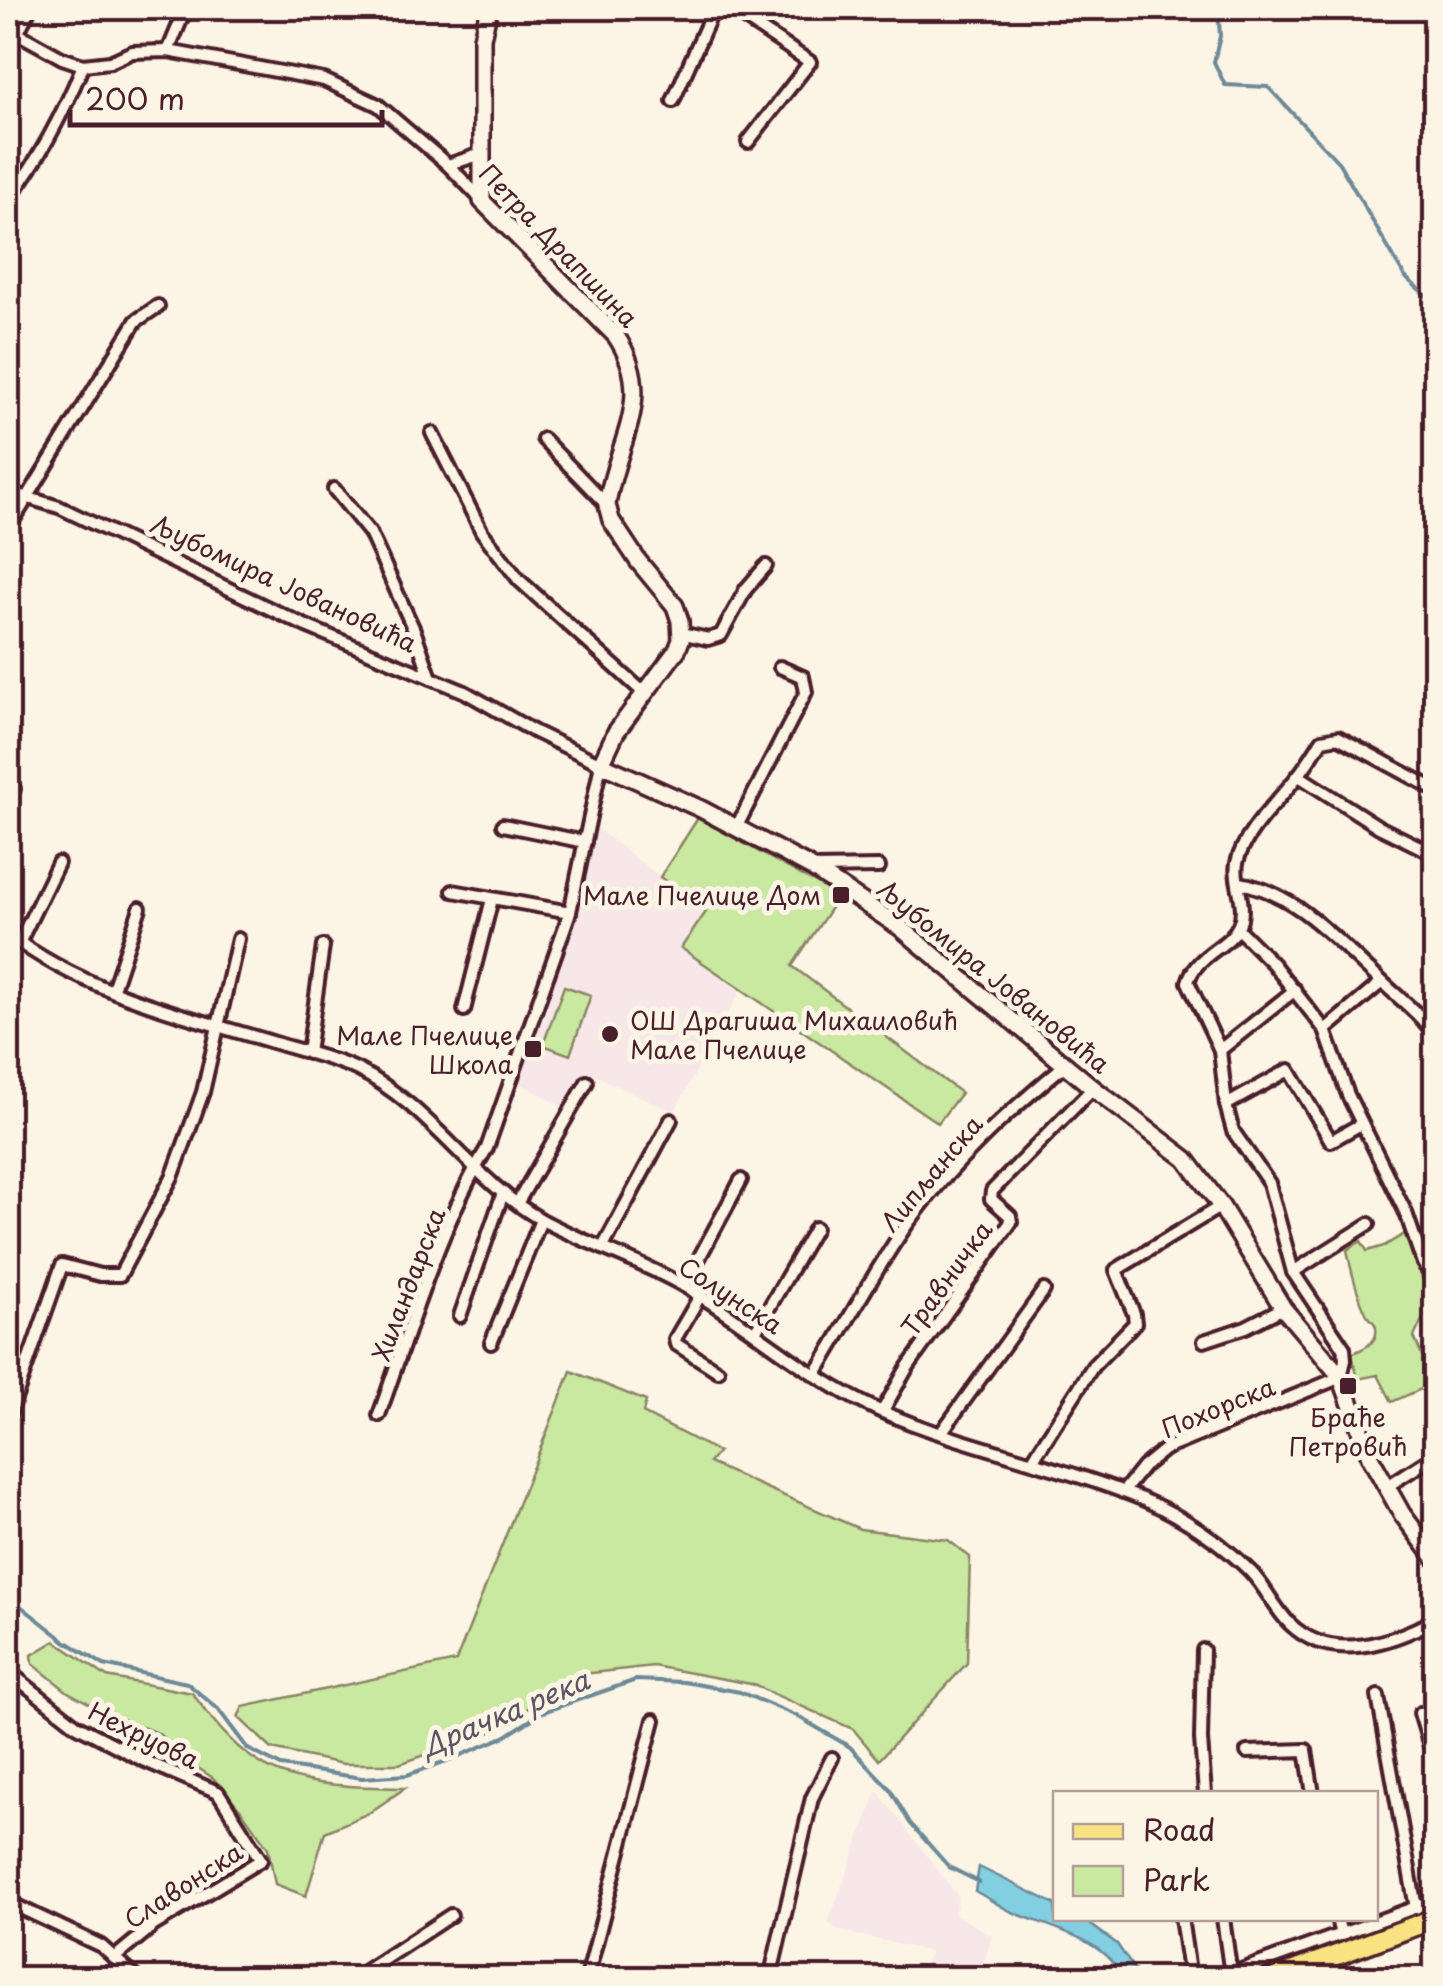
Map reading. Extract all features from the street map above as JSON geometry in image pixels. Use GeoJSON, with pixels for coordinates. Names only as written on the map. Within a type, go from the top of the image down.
{"type":"FeatureCollection","features":[{"type":"Feature","properties":{"kind":"main road"},"geometry":{"type":"LineString","coordinates":[[1275,1978],[1436,1918]]}},
{"type":"Feature","properties":{"kind":"street"},"geometry":{"type":"LineString","coordinates":[[8,200],[42,148],[83,65],[12,31],[30,8]]}},
{"type":"Feature","properties":{"kind":"street"},"geometry":{"type":"LineString","coordinates":[[168,51],[186,8]]}},
{"type":"Feature","properties":{"kind":"street"},"geometry":{"type":"LineString","coordinates":[[482,201],[482,38],[489,8]]}},
{"type":"Feature","properties":{"kind":"street"},"geometry":{"type":"LineString","coordinates":[[674,101],[714,8]]}},
{"type":"Feature","properties":{"kind":"street"},"geometry":{"type":"LineString","coordinates":[[729,8],[810,62],[748,142]]}},
{"type":"Feature","properties":{"kind":"street","name":"Петра Драпшина"},"geometry":{"type":"LineString","coordinates":[[83,65],[110,62],[132,52],[168,51],[324,80],[378,105],[448,165],[616,336],[628,355],[635,402],[607,504]]}},
{"type":"Feature","properties":{"kind":"street"},"geometry":{"type":"LineString","coordinates":[[448,165],[481,154]]}},
{"type":"Feature","properties":{"kind":"street"},"geometry":{"type":"LineString","coordinates":[[8,528],[136,321],[158,306]]}},
{"type":"Feature","properties":{"kind":"street"},"geometry":{"type":"LineString","coordinates":[[432,433],[482,532],[520,580],[644,693]]}},
{"type":"Feature","properties":{"kind":"street"},"geometry":{"type":"LineString","coordinates":[[475,1168],[494,1130],[570,912],[601,764],[610,741],[677,650],[681,633],[675,606],[611,520],[607,504],[544,439]]}},
{"type":"Feature","properties":{"kind":"street"},"geometry":{"type":"LineString","coordinates":[[334,489],[370,532],[431,678]]}},
{"type":"Feature","properties":{"kind":"street","name":"Љубомира Јовановића"},"geometry":{"type":"LineString","coordinates":[[8,492],[59,507],[306,626],[465,692],[534,732],[630,774],[812,868],[900,928],[1092,1088],[1186,1158],[1283,1308],[1341,1377],[1363,1440],[1386,1487],[1430,1539],[1436,1559]]}},
{"type":"Feature","properties":{"kind":"street"},"geometry":{"type":"LineString","coordinates":[[681,633],[708,638],[721,635],[746,589],[766,566]]}},
{"type":"Feature","properties":{"kind":"street"},"geometry":{"type":"LineString","coordinates":[[736,828],[806,692],[803,677],[780,667]]}},
{"type":"Feature","properties":{"kind":"street"},"geometry":{"type":"LineString","coordinates":[[1341,1377],[1345,1360],[1342,1342],[1308,1299],[1293,1272],[1269,1184],[1238,1140],[1226,1104],[1220,1050],[1188,982],[1194,968],[1238,929],[1242,905],[1237,864],[1243,850],[1271,804],[1299,776],[1322,740],[1338,738],[1436,790]]}},
{"type":"Feature","properties":{"kind":"street"},"geometry":{"type":"LineString","coordinates":[[1299,776],[1379,827],[1436,855]]}},
{"type":"Feature","properties":{"kind":"street"},"geometry":{"type":"LineString","coordinates":[[503,825],[584,842]]}},
{"type":"Feature","properties":{"kind":"street"},"geometry":{"type":"LineString","coordinates":[[19,943],[58,863]]}},
{"type":"Feature","properties":{"kind":"street"},"geometry":{"type":"LineString","coordinates":[[849,893],[846,885],[851,867]]}},
{"type":"Feature","properties":{"kind":"street"},"geometry":{"type":"LineString","coordinates":[[812,868],[879,867]]}},
{"type":"Feature","properties":{"kind":"street"},"geometry":{"type":"LineString","coordinates":[[1240,883],[1266,890],[1326,928],[1421,1016],[1436,1036]]}},
{"type":"Feature","properties":{"kind":"street"},"geometry":{"type":"LineString","coordinates":[[454,891],[570,912]]}},
{"type":"Feature","properties":{"kind":"street"},"geometry":{"type":"LineString","coordinates":[[464,1010],[492,899]]}},
{"type":"Feature","properties":{"kind":"street"},"geometry":{"type":"LineString","coordinates":[[113,989],[140,908]]}},
{"type":"Feature","properties":{"kind":"street"},"geometry":{"type":"LineString","coordinates":[[1238,929],[1295,990],[1325,1030],[1361,1124],[1436,1282]]}},
{"type":"Feature","properties":{"kind":"street","name":"Солунска"},"geometry":{"type":"LineString","coordinates":[[8,934],[60,969],[357,1069],[397,1094],[503,1193],[541,1220],[684,1286],[814,1375],[882,1412],[1123,1492],[1204,1532],[1250,1571],[1289,1623],[1308,1638],[1360,1646],[1401,1636],[1436,1619]]}},
{"type":"Feature","properties":{"kind":"street"},"geometry":{"type":"LineString","coordinates":[[8,1419],[62,1265],[100,1275],[120,1275],[173,1175],[203,1092],[238,939]]}},
{"type":"Feature","properties":{"kind":"street"},"geometry":{"type":"LineString","coordinates":[[308,1053],[322,946]]}},
{"type":"Feature","properties":{"kind":"street"},"geometry":{"type":"LineString","coordinates":[[1325,1030],[1382,982]]}},
{"type":"Feature","properties":{"kind":"street"},"geometry":{"type":"LineString","coordinates":[[1220,1050],[1295,990]]}},
{"type":"Feature","properties":{"kind":"street"},"geometry":{"type":"LineString","coordinates":[[1421,1016],[1436,1007]]}},
{"type":"Feature","properties":{"kind":"street","name":"Липљанска"},"geometry":{"type":"LineString","coordinates":[[814,1375],[909,1223],[978,1143],[1066,1064]]}},
{"type":"Feature","properties":{"kind":"street"},"geometry":{"type":"LineString","coordinates":[[1226,1104],[1289,1070],[1331,1141],[1361,1124]]}},
{"type":"Feature","properties":{"kind":"street"},"geometry":{"type":"LineString","coordinates":[[518,1202],[587,1082]]}},
{"type":"Feature","properties":{"kind":"street","name":"Травничка"},"geometry":{"type":"LineString","coordinates":[[882,1412],[907,1368],[1011,1222],[1010,1216],[991,1199],[992,1191],[1092,1088]]}},
{"type":"Feature","properties":{"kind":"street"},"geometry":{"type":"LineString","coordinates":[[603,1246],[670,1120]]}},
{"type":"Feature","properties":{"kind":"street","name":"Хиландарска"},"geometry":{"type":"LineString","coordinates":[[380,1415],[434,1263],[475,1168]]}},
{"type":"Feature","properties":{"kind":"street"},"geometry":{"type":"LineString","coordinates":[[684,1286],[742,1180]]}},
{"type":"Feature","properties":{"kind":"street"},"geometry":{"type":"LineString","coordinates":[[460,1316],[503,1193]]}},
{"type":"Feature","properties":{"kind":"street"},"geometry":{"type":"LineString","coordinates":[[1032,1461],[1093,1366],[1135,1323],[1116,1270],[1220,1206]]}},
{"type":"Feature","properties":{"kind":"street"},"geometry":{"type":"LineString","coordinates":[[491,1343],[541,1220]]}},
{"type":"Feature","properties":{"kind":"street"},"geometry":{"type":"LineString","coordinates":[[1293,1272],[1369,1224]]}},
{"type":"Feature","properties":{"kind":"street"},"geometry":{"type":"LineString","coordinates":[[754,1332],[815,1228]]}},
{"type":"Feature","properties":{"kind":"street"},"geometry":{"type":"LineString","coordinates":[[941,1433],[1044,1290]]}},
{"type":"Feature","properties":{"kind":"street"},"geometry":{"type":"LineString","coordinates":[[700,1296],[674,1339],[718,1372]]}},
{"type":"Feature","properties":{"kind":"street"},"geometry":{"type":"LineString","coordinates":[[1204,1341],[1246,1327],[1283,1308]]}},
{"type":"Feature","properties":{"kind":"street","name":"Похорска"},"geometry":{"type":"LineString","coordinates":[[1123,1492],[1165,1450],[1341,1377]]}},
{"type":"Feature","properties":{"kind":"street"},"geometry":{"type":"LineString","coordinates":[[1386,1487],[1436,1455]]}},
{"type":"Feature","properties":{"kind":"street"},"geometry":{"type":"LineString","coordinates":[[1203,1650],[1201,1740],[1205,1791]]}},
{"type":"Feature","properties":{"kind":"street","name":"Нехруова"},"geometry":{"type":"LineString","coordinates":[[8,1671],[76,1725],[145,1761],[218,1792]]}},
{"type":"Feature","properties":{"kind":"street"},"geometry":{"type":"LineString","coordinates":[[1378,1696],[1416,1908]]}},
{"type":"Feature","properties":{"kind":"street"},"geometry":{"type":"LineString","coordinates":[[1420,1713],[1436,1766]]}},
{"type":"Feature","properties":{"kind":"street"},"geometry":{"type":"LineString","coordinates":[[586,1978],[654,1720]]}},
{"type":"Feature","properties":{"kind":"street"},"geometry":{"type":"LineString","coordinates":[[1247,1752],[1306,1750],[1313,1791]]}},
{"type":"Feature","properties":{"kind":"street"},"geometry":{"type":"LineString","coordinates":[[770,1978],[812,1798],[832,1758]]}},
{"type":"Feature","properties":{"kind":"street","name":"Славонска"},"geometry":{"type":"LineString","coordinates":[[114,1958],[154,1925],[261,1860],[218,1792]]}},
{"type":"Feature","properties":{"kind":"street"},"geometry":{"type":"LineString","coordinates":[[1219,1978],[1436,1900]]}},
{"type":"Feature","properties":{"kind":"street"},"geometry":{"type":"LineString","coordinates":[[8,1902],[101,1946],[136,1978]]}},
{"type":"Feature","properties":{"kind":"street"},"geometry":{"type":"LineString","coordinates":[[355,1978],[451,1916]]}},
{"type":"Feature","properties":{"kind":"street"},"geometry":{"type":"LineString","coordinates":[[1181,1921],[1190,1978]]}},
{"type":"Feature","properties":{"kind":"street"},"geometry":{"type":"LineString","coordinates":[[1223,1921],[1232,1974]]}},
{"type":"Feature","properties":{"kind":"street"},"geometry":{"type":"LineString","coordinates":[[1338,1921],[1341,1936]]}},
{"type":"Feature","properties":{"kind":"shaded area"},"geometry":{"type":"Polygon","coordinates":[[[593,826],[707,912],[681,948],[740,991],[674,1112],[587,1072],[565,1108],[514,1080],[546,1013],[585,880],[593,826]]]}},
{"type":"Feature","properties":{"kind":"shaded area"},"geometry":{"type":"Polygon","coordinates":[[[877,1791],[958,1896],[955,1914],[992,1936],[980,1978],[939,1978],[943,1968],[924,1964],[931,1952],[841,1931],[828,1923],[877,1791]]]}},
{"type":"Feature","properties":{"kind":"green space"},"geometry":{"type":"Polygon","coordinates":[[[698,818],[839,896],[792,966],[961,1093],[938,1123],[681,948],[706,912],[660,877],[698,818]]]}},
{"type":"Feature","properties":{"kind":"green space"},"geometry":{"type":"Polygon","coordinates":[[[564,986],[591,995],[570,1055],[543,1045],[564,986]]]}},
{"type":"Feature","properties":{"kind":"green space"},"geometry":{"type":"Polygon","coordinates":[[[1408,1232],[1431,1301],[1414,1337],[1422,1355],[1435,1366],[1435,1383],[1392,1402],[1378,1375],[1358,1379],[1352,1354],[1370,1344],[1376,1330],[1360,1298],[1347,1250],[1361,1241],[1367,1251],[1384,1246],[1408,1232]]]}},
{"type":"Feature","properties":{"kind":"green space"},"geometry":{"type":"Polygon","coordinates":[[[571,1371],[646,1401],[643,1413],[718,1452],[709,1463],[860,1529],[948,1540],[970,1557],[967,1663],[879,1760],[853,1729],[751,1684],[653,1666],[583,1674],[487,1734],[399,1764],[343,1764],[272,1749],[238,1717],[243,1707],[456,1661],[571,1371]]]}},
{"type":"Feature","properties":{"kind":"green space"},"geometry":{"type":"Polygon","coordinates":[[[55,1641],[107,1677],[192,1693],[242,1750],[286,1775],[325,1784],[405,1788],[369,1813],[325,1832],[306,1896],[275,1884],[268,1848],[213,1778],[158,1733],[113,1716],[68,1692],[33,1664],[32,1655],[55,1641]]]}},
{"type":"Feature","properties":{"kind":"water"},"geometry":{"type":"Polygon","coordinates":[[[979,1867],[1053,1903],[1053,1921],[1086,1921],[1117,1944],[1140,1978],[1122,1978],[1102,1952],[1088,1943],[1010,1911],[975,1891],[979,1867]]]}},
{"type":"Feature","properties":{"kind":"waterway"},"geometry":{"type":"LineString","coordinates":[[1218,8],[1220,36],[1214,62],[1225,85],[1268,87],[1339,163],[1405,277],[1436,304]]}},
{"type":"Feature","properties":{"kind":"waterway","name":"Драчка река"},"geometry":{"type":"LineString","coordinates":[[8,1596],[65,1641],[104,1665],[187,1683],[218,1709],[248,1749],[281,1766],[362,1778],[407,1775],[452,1759],[506,1736],[543,1712],[636,1680],[684,1682],[740,1692],[797,1716],[850,1747],[890,1789],[910,1823],[949,1867],[979,1882]]}},
{"type":"Feature","properties":{"kind":"railway"},"geometry":{"type":"LineString","coordinates":[[1401,1978],[1436,1970]]}},
{"type":"Feature","properties":{"kind":"place","name":"Мале Пчелице Дом"},"geometry":{"type":"Point","coordinates":[841,895]}},
{"type":"Feature","properties":{"kind":"place","name":"ОШ Драгиша Михаиловић Мале Пчелице"},"geometry":{"type":"Point","coordinates":[610,1034]}},
{"type":"Feature","properties":{"kind":"place","name":"Мале Пчелице Школа"},"geometry":{"type":"Point","coordinates":[533,1049]}},
{"type":"Feature","properties":{"kind":"place","name":"Браће Петровић"},"geometry":{"type":"Point","coordinates":[1348,1386]}}]}
